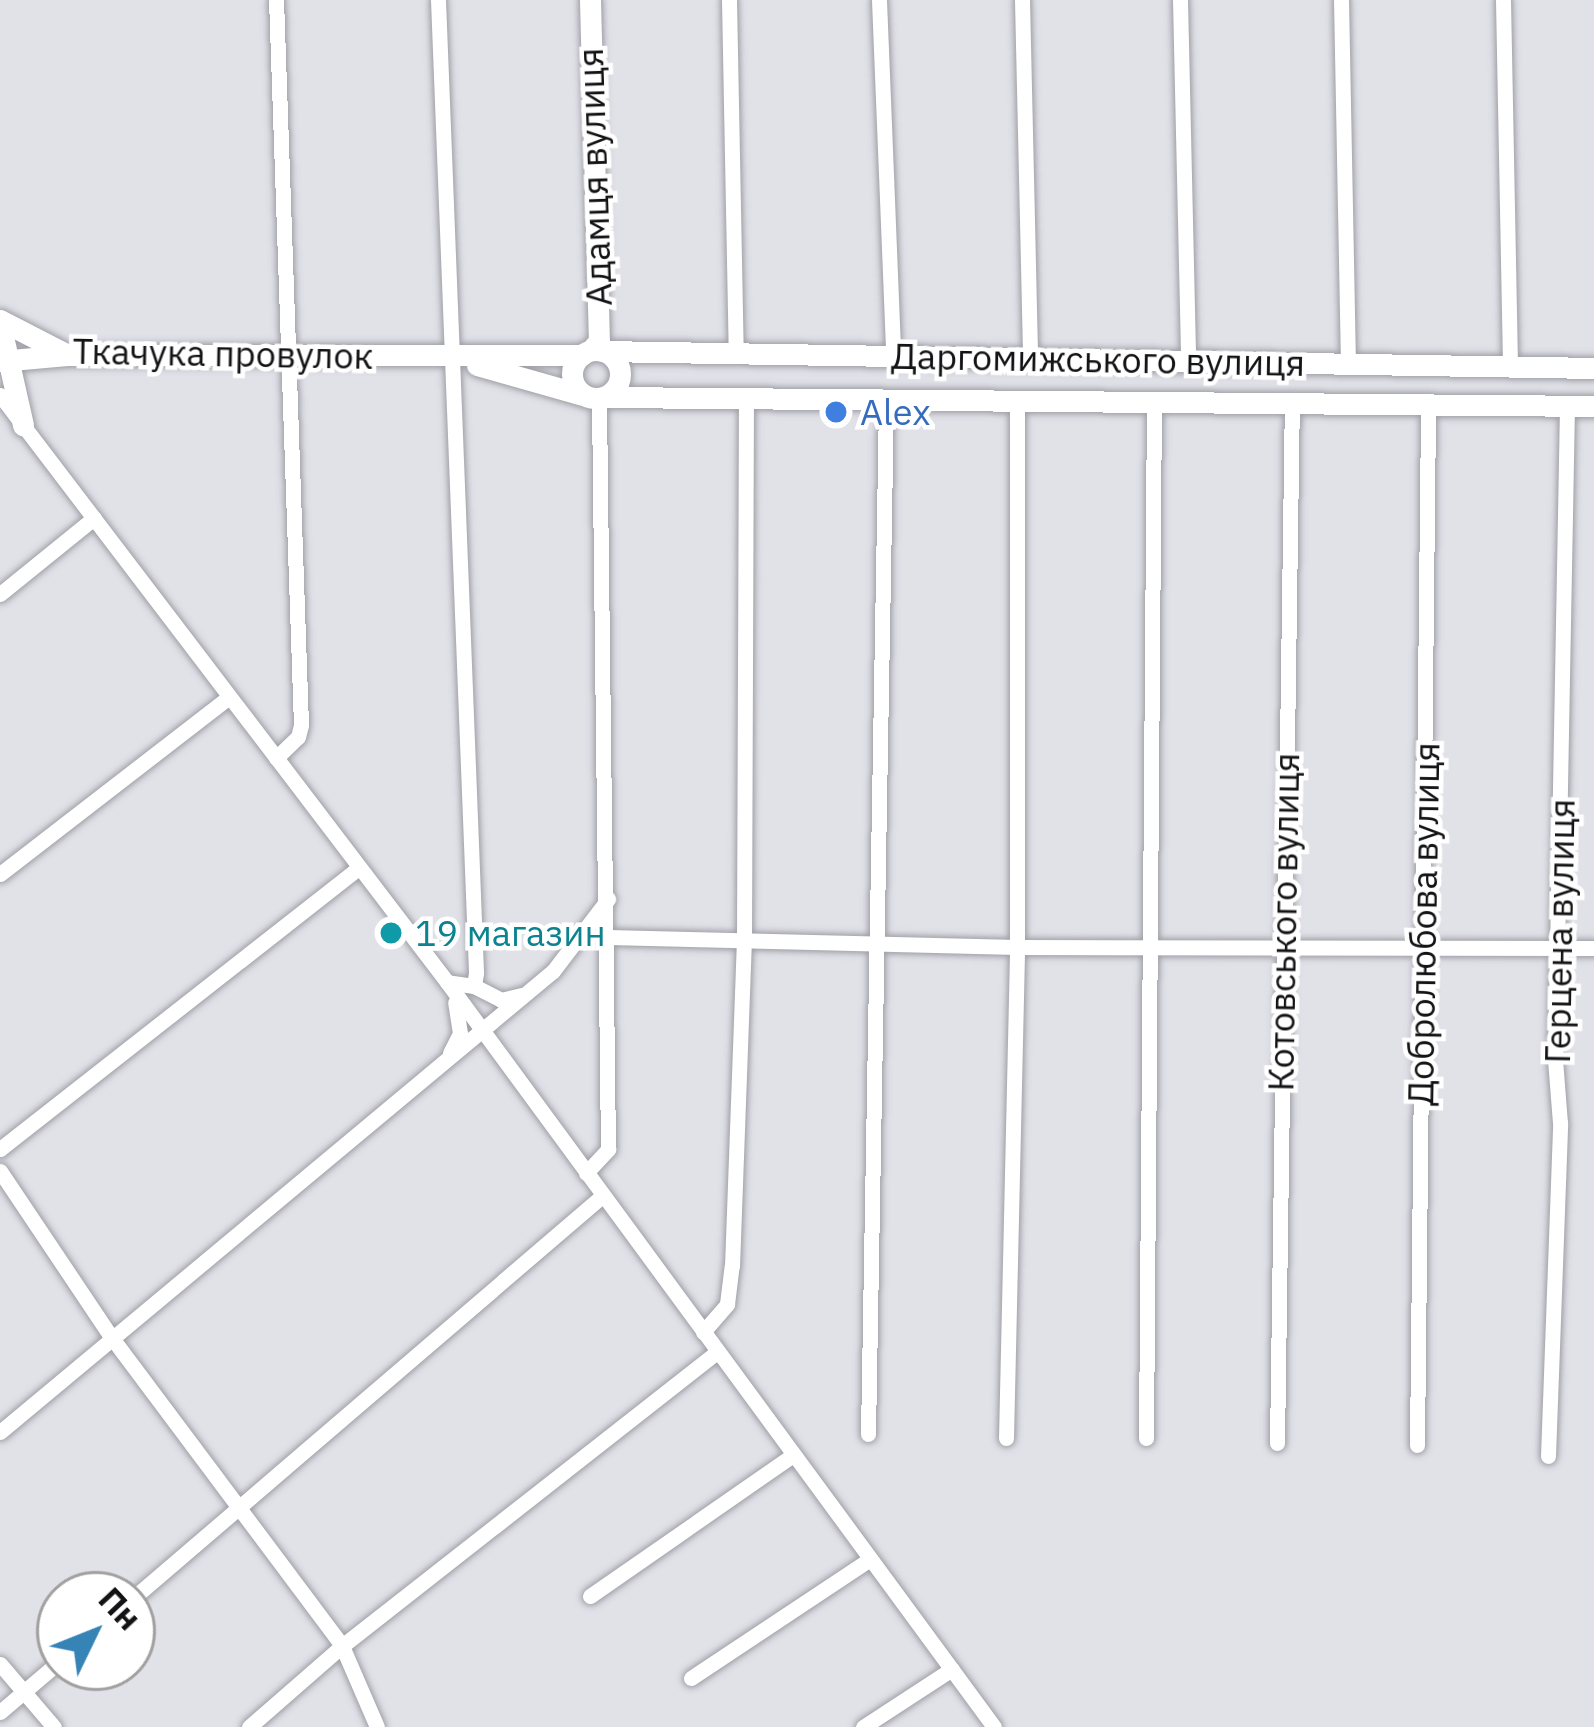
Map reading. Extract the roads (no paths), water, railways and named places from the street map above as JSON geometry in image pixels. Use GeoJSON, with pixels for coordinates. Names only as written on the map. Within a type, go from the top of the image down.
{"type":"FeatureCollection","features":[{"type":"Feature","properties":{"kind":"street"},"geometry":{"type":"LineString","coordinates":[[276,758],[298,737],[301,725],[277,0]]}},
{"type":"Feature","properties":{"kind":"street"},"geometry":{"type":"LineString","coordinates":[[438,0],[474,986]]}},
{"type":"Feature","properties":{"kind":"street","name":"Адамця вулиця"},"geometry":{"type":"LineString","coordinates":[[590,0],[599,341],[592,352]]}},
{"type":"Feature","properties":{"kind":"street"},"geometry":{"type":"LineString","coordinates":[[729,0],[736,353]]}},
{"type":"Feature","properties":{"kind":"street"},"geometry":{"type":"LineString","coordinates":[[879,0],[893,356]]}},
{"type":"Feature","properties":{"kind":"street"},"geometry":{"type":"LineString","coordinates":[[1022,0],[1030,358]]}},
{"type":"Feature","properties":{"kind":"street"},"geometry":{"type":"LineString","coordinates":[[1180,0],[1187,360]]}},
{"type":"Feature","properties":{"kind":"street"},"geometry":{"type":"LineString","coordinates":[[1341,0],[1348,363]]}},
{"type":"Feature","properties":{"kind":"street"},"geometry":{"type":"LineString","coordinates":[[1503,0],[1510,366]]}},
{"type":"Feature","properties":{"kind":"street"},"geometry":{"type":"LineString","coordinates":[[0,321],[5,361],[23,425]]}},
{"type":"Feature","properties":{"kind":"street","name":"Ткачука провулок"},"geometry":{"type":"LineString","coordinates":[[0,321],[68,355],[287,353],[453,358]]}},
{"type":"Feature","properties":{"kind":"street"},"geometry":{"type":"LineString","coordinates":[[586,1173],[608,1149],[608,899],[596,397],[572,375],[592,352],[615,358],[621,372],[617,387],[596,397]]}},
{"type":"Feature","properties":{"kind":"street","name":"Даргомижського вулиця"},"geometry":{"type":"LineString","coordinates":[[453,358],[736,353],[1594,368]]}},
{"type":"Feature","properties":{"kind":"street"},"geometry":{"type":"LineString","coordinates":[[5,361],[68,355]]}},
{"type":"Feature","properties":{"kind":"street","name":"Даргомижського вулиця"},"geometry":{"type":"LineString","coordinates":[[453,358],[596,397],[1594,406]]}},
{"type":"Feature","properties":{"kind":"street"},"geometry":{"type":"LineString","coordinates":[[0,395],[447,982],[994,1727]]}},
{"type":"Feature","properties":{"kind":"street"},"geometry":{"type":"LineString","coordinates":[[703,1332],[727,1304],[732,1266],[744,939],[746,396]]}},
{"type":"Feature","properties":{"kind":"street"},"geometry":{"type":"LineString","coordinates":[[868,1434],[886,399]]}},
{"type":"Feature","properties":{"kind":"street","name":"Котовського вулиця"},"geometry":{"type":"LineString","coordinates":[[1277,1443],[1292,401]]}},
{"type":"Feature","properties":{"kind":"street"},"geometry":{"type":"LineString","coordinates":[[1006,1438],[1017,946],[1017,403]]}},
{"type":"Feature","properties":{"kind":"street"},"geometry":{"type":"LineString","coordinates":[[1146,1438],[1154,403]]}},
{"type":"Feature","properties":{"kind":"street","name":"Добролюбова вулиця"},"geometry":{"type":"LineString","coordinates":[[1417,1444],[1428,404]]}},
{"type":"Feature","properties":{"kind":"street","name":"Герцена вулиця"},"geometry":{"type":"LineString","coordinates":[[1548,1456],[1567,405]]}},
{"type":"Feature","properties":{"kind":"street"},"geometry":{"type":"LineString","coordinates":[[0,594],[94,518]]}},
{"type":"Feature","properties":{"kind":"street"},"geometry":{"type":"LineString","coordinates":[[0,874],[230,697]]}},
{"type":"Feature","properties":{"kind":"street"},"geometry":{"type":"LineString","coordinates":[[0,1149],[359,868]]}},
{"type":"Feature","properties":{"kind":"street"},"geometry":{"type":"LineString","coordinates":[[0,1432],[528,993],[574,949],[608,899]]}},
{"type":"Feature","properties":{"kind":"street"},"geometry":{"type":"LineString","coordinates":[[608,938],[1017,946],[1594,948]]}},
{"type":"Feature","properties":{"kind":"street"},"geometry":{"type":"LineString","coordinates":[[447,982],[474,986],[501,1000],[528,993]]}},
{"type":"Feature","properties":{"kind":"street"},"geometry":{"type":"LineString","coordinates":[[438,1067],[460,1033],[447,982]]}},
{"type":"Feature","properties":{"kind":"street"},"geometry":{"type":"LineString","coordinates":[[0,1172],[112,1338],[342,1646],[377,1727]]}},
{"type":"Feature","properties":{"kind":"street"},"geometry":{"type":"LineString","coordinates":[[156,1579],[602,1196]]}},
{"type":"Feature","properties":{"kind":"street"},"geometry":{"type":"LineString","coordinates":[[249,1727],[342,1646],[717,1352]]}},
{"type":"Feature","properties":{"kind":"street"},"geometry":{"type":"LineString","coordinates":[[590,1596],[794,1455]]}},
{"type":"Feature","properties":{"kind":"street"},"geometry":{"type":"LineString","coordinates":[[691,1678],[871,1559]]}},
{"type":"Feature","properties":{"kind":"street"},"geometry":{"type":"LineString","coordinates":[[0,1664],[54,1727]]}},
{"type":"Feature","properties":{"kind":"street"},"geometry":{"type":"LineString","coordinates":[[863,1727],[952,1670]]}},
{"type":"Feature","properties":{"kind":"street"},"geometry":{"type":"LineString","coordinates":[[0,1712],[36,1681]]}},
{"type":"Feature","properties":{"kind":"place","name":"Alex"},"geometry":{"type":"Point","coordinates":[836,412]}},
{"type":"Feature","properties":{"kind":"place","name":"19 магазин"},"geometry":{"type":"Point","coordinates":[391,933]}}]}
